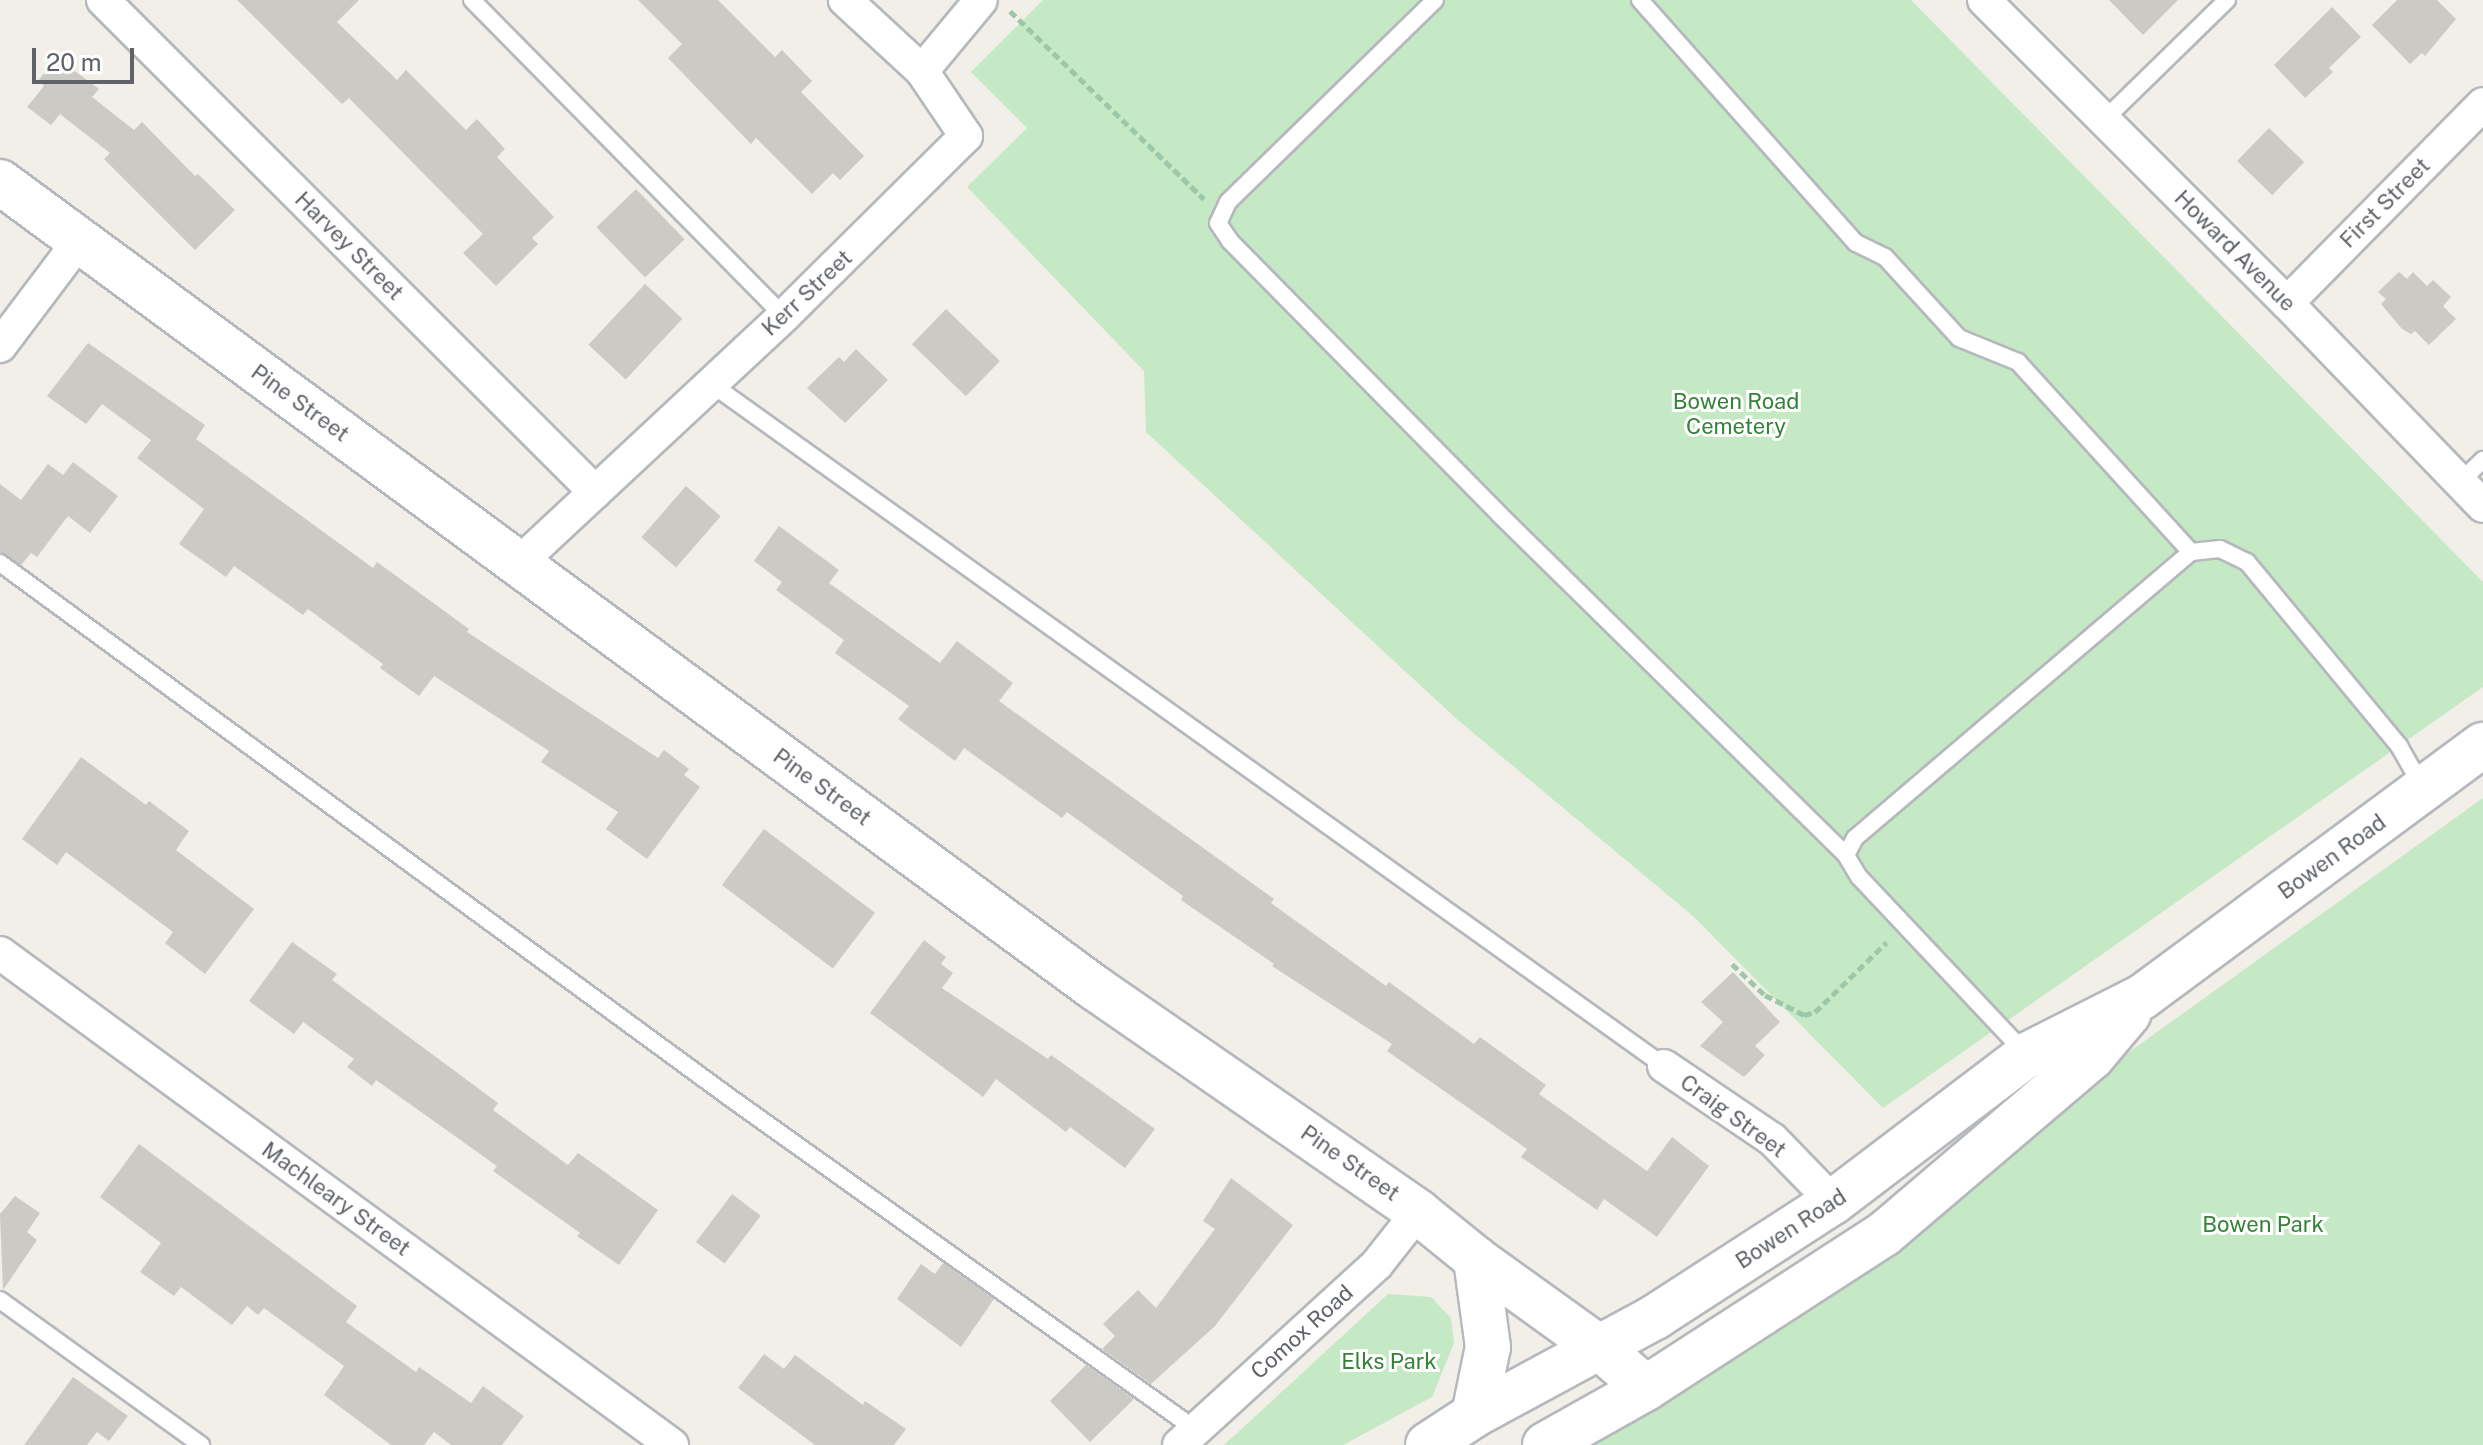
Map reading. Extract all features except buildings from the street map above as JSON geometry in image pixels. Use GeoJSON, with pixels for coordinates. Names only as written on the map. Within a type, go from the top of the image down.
{"type":"FeatureCollection","features":[{"type":"Feature","properties":{"kind":"main road","name":"Pine Street"},"geometry":{"type":"LineString","coordinates":[[0,182],[1095,988],[1418,1212],[1476,1259],[1600,1348],[1646,1388]]}},
{"type":"Feature","properties":{"kind":"main road","name":"Bowen Road"},"geometry":{"type":"LineString","coordinates":[[1428,1445],[1474,1415],[1655,1317],[1833,1202],[2027,1055],[2142,997],[2483,745]]}},
{"type":"Feature","properties":{"kind":"main road","name":"Bowen Road"},"geometry":{"type":"LineString","coordinates":[[1545,1445],[1646,1388],[1884,1234],[2092,1057],[2142,997]]}},
{"type":"Feature","properties":{"kind":"main road"},"geometry":{"type":"LineString","coordinates":[[1474,1415],[1488,1347],[1476,1259]]}},
{"type":"Feature","properties":{"kind":"street","name":"Harvey Street"},"geometry":{"type":"LineString","coordinates":[[103,0],[595,492]]}},
{"type":"Feature","properties":{"kind":"street"},"geometry":{"type":"LineString","coordinates":[[845,0],[922,71],[993,4]]}},
{"type":"Feature","properties":{"kind":"street","name":"Howard Avenue"},"geometry":{"type":"LineString","coordinates":[[1984,0],[2287,303],[2483,506]]}},
{"type":"Feature","properties":{"kind":"street","name":"Kerr Street"},"geometry":{"type":"LineString","coordinates":[[519,563],[784,316],[966,136],[922,71]]}},
{"type":"Feature","properties":{"kind":"street","name":"First Street"},"geometry":{"type":"LineString","coordinates":[[2287,303],[2483,104]]}},
{"type":"Feature","properties":{"kind":"street"},"geometry":{"type":"LineString","coordinates":[[0,346],[79,241]]}},
{"type":"Feature","properties":{"kind":"street","name":"Machleary Street"},"geometry":{"type":"LineString","coordinates":[[0,953],[672,1445]]}},
{"type":"Feature","properties":{"kind":"street","name":"Craig Street"},"geometry":{"type":"LineString","coordinates":[[1664,1066],[1772,1139],[1833,1202]]}},
{"type":"Feature","properties":{"kind":"street","name":"Comox Road"},"geometry":{"type":"LineString","coordinates":[[1187,1437],[1377,1264],[1418,1212]]}},
{"type":"Feature","properties":{"kind":"lane"},"geometry":{"type":"LineString","coordinates":[[472,0],[784,316]]}},
{"type":"Feature","properties":{"kind":"lane"},"geometry":{"type":"LineString","coordinates":[[1435,0],[1228,202],[1218,223],[1230,241],[1499,514],[1846,855],[1859,877],[2027,1055]]}},
{"type":"Feature","properties":{"kind":"lane"},"geometry":{"type":"LineString","coordinates":[[1640,0],[1856,243],[1885,257],[1959,338],[2018,362],[2191,552]]}},
{"type":"Feature","properties":{"kind":"lane"},"geometry":{"type":"LineString","coordinates":[[2104,120],[2227,0]]}},
{"type":"Feature","properties":{"kind":"lane"},"geometry":{"type":"LineString","coordinates":[[710,383],[1664,1066]]}},
{"type":"Feature","properties":{"kind":"lane"},"geometry":{"type":"LineString","coordinates":[[2460,482],[2483,460]]}},
{"type":"Feature","properties":{"kind":"lane"},"geometry":{"type":"LineString","coordinates":[[1846,855],[1855,838],[2191,552],[2220,549],[2247,562],[2399,746],[2424,789]]}},
{"type":"Feature","properties":{"kind":"lane"},"geometry":{"type":"LineString","coordinates":[[0,563],[1187,1437]]}},
{"type":"Feature","properties":{"kind":"lane"},"geometry":{"type":"LineString","coordinates":[[0,1300],[201,1445]]}},
{"type":"Feature","properties":{"kind":"path"},"geometry":{"type":"LineString","coordinates":[[993,4],[1222,217]]}},
{"type":"Feature","properties":{"kind":"path"},"geometry":{"type":"LineString","coordinates":[[1732,964],[1765,995],[1804,1015],[1815,1012],[1905,925]]}},
{"type":"Feature","properties":{"kind":"green space","name":"Bowen Road Cemetery"},"geometry":{"type":"Polygon","coordinates":[[[1043,0],[1911,0],[2483,582],[2483,687],[1883,1108],[1693,916],[1459,721],[1146,432],[1144,371],[967,187],[1027,128],[971,72],[1043,0]]]}},
{"type":"Feature","properties":{"kind":"green space","name":"Bowen Park"},"geometry":{"type":"Polygon","coordinates":[[[2483,798],[2483,1445],[1582,1445],[2483,798]]]}},
{"type":"Feature","properties":{"kind":"green space","name":"Elks Park"},"geometry":{"type":"Polygon","coordinates":[[[1388,1294],[1431,1297],[1451,1318],[1454,1343],[1432,1397],[1343,1445],[1224,1445],[1388,1294]]]}}]}
